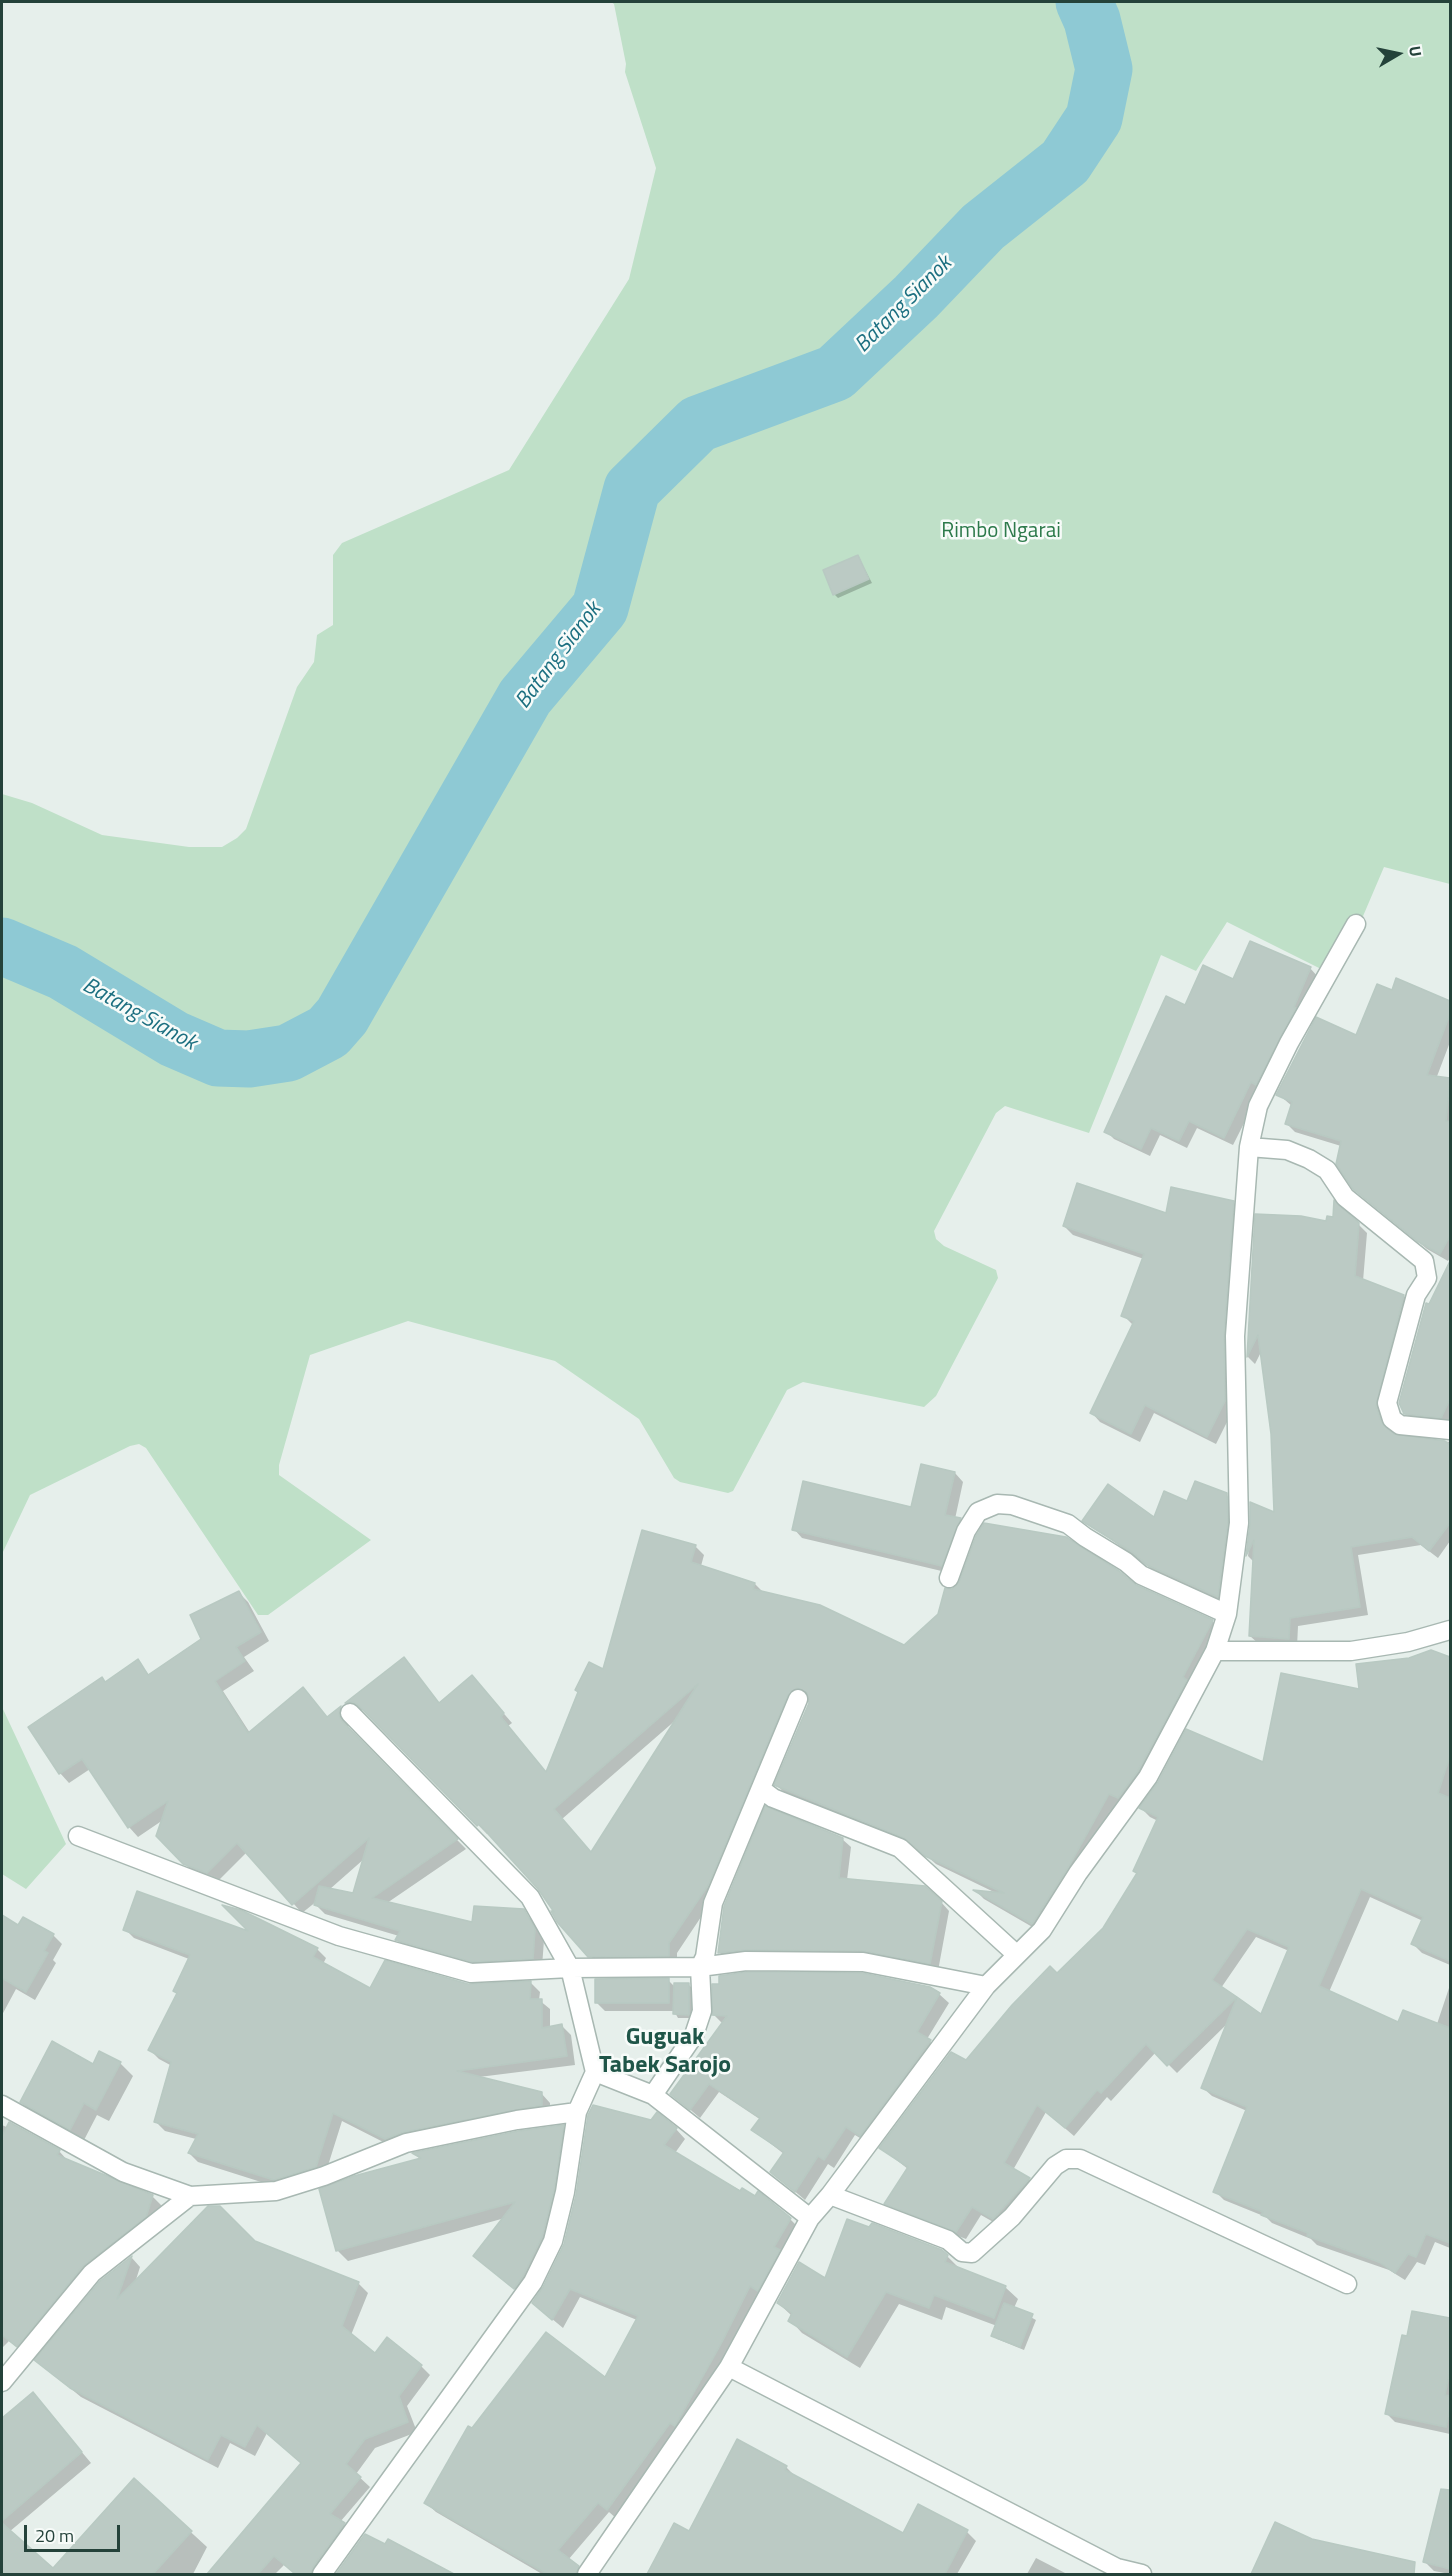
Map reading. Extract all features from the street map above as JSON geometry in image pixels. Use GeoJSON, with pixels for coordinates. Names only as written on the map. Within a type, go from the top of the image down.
{"type":"FeatureCollection","features":[{"type":"Feature","properties":{"kind":"street"},"geometry":{"type":"LineString","coordinates":[[587,2574],[729,2367],[810,2218],[830,2195],[986,1986],[1042,1930],[1078,1873],[1148,1777],[1215,1651],[1227,1614],[1239,1523],[1235,1336],[1249,1147],[1258,1106],[1289,1043],[1356,924]]}},
{"type":"Feature","properties":{"kind":"street"},"geometry":{"type":"LineString","coordinates":[[1249,1147],[1287,1150],[1327,1170],[1345,1197],[1424,1261],[1427,1278],[1416,1295],[1387,1403],[1392,1419],[1400,1425],[1450,1430]]}},
{"type":"Feature","properties":{"kind":"street"},"geometry":{"type":"LineString","coordinates":[[949,1578],[966,1531],[978,1512],[996,1504],[1012,1505],[1068,1524],[1085,1538],[1126,1562],[1141,1575],[1227,1614]]}},
{"type":"Feature","properties":{"kind":"street"},"geometry":{"type":"LineString","coordinates":[[1215,1651],[1351,1651],[1408,1642],[1450,1630]]}},
{"type":"Feature","properties":{"kind":"street"},"geometry":{"type":"LineString","coordinates":[[653,2095],[694,2036],[702,2011],[700,1967],[705,1957],[713,1903],[798,1699]]}},
{"type":"Feature","properties":{"kind":"street"},"geometry":{"type":"LineString","coordinates":[[322,2574],[533,2283],[552,2241],[563,2202],[577,2112],[595,2072],[570,1968],[530,1897],[350,1713]]}},
{"type":"Feature","properties":{"kind":"street"},"geometry":{"type":"LineString","coordinates":[[761,1789],[773,1798],[900,1848],[1017,1955]]}},
{"type":"Feature","properties":{"kind":"street"},"geometry":{"type":"LineString","coordinates":[[78,1836],[339,1936],[471,1973],[570,1968],[700,1967],[746,1961],[863,1962],[986,1986]]}},
{"type":"Feature","properties":{"kind":"street"},"geometry":{"type":"LineString","coordinates":[[595,2072],[653,2095],[810,2218]]}},
{"type":"Feature","properties":{"kind":"street"},"geometry":{"type":"LineString","coordinates":[[2,2105],[123,2172],[190,2196],[276,2190],[324,2176],[406,2143],[517,2120],[577,2112]]}},
{"type":"Feature","properties":{"kind":"street"},"geometry":{"type":"LineString","coordinates":[[830,2195],[948,2240],[962,2252],[972,2253],[1012,2217],[1055,2166],[1066,2159],[1080,2159],[1347,2284]]}},
{"type":"Feature","properties":{"kind":"street"},"geometry":{"type":"LineString","coordinates":[[2,2382],[92,2273],[190,2196]]}},
{"type":"Feature","properties":{"kind":"street"},"geometry":{"type":"LineString","coordinates":[[729,2367],[1115,2571],[1142,2574]]}},
{"type":"Feature","properties":{"kind":"green space","name":"Rimbo Ngarai"},"geometry":{"type":"Polygon","coordinates":[[[611,2],[1450,2],[1450,884],[1384,867],[1337,977],[1227,922],[1196,971],[1161,955],[1089,1133],[1005,1106],[996,1113],[934,1231],[936,1239],[944,1246],[996,1270],[998,1278],[936,1396],[924,1407],[803,1382],[787,1390],[733,1491],[728,1493],[680,1482],[674,1478],[639,1419],[555,1361],[408,1321],[310,1355],[279,1465],[279,1475],[371,1540],[268,1615],[258,1615],[146,1448],[139,1444],[130,1446],[30,1495],[2,1554],[2,794],[32,803],[102,835],[189,847],[222,847],[246,829],[297,687],[314,662],[317,635],[333,625],[333,555],[342,543],[509,470],[629,279],[656,168],[625,72],[626,64],[614,4],[611,2]]]}},
{"type":"Feature","properties":{"kind":"green space"},"geometry":{"type":"Polygon","coordinates":[[[2,1707],[66,1844],[26,1889],[2,1874],[2,1707]]]}},
{"type":"Feature","properties":{"kind":"building"},"geometry":{"type":"Polygon","coordinates":[[[858,555],[869,579],[833,595],[823,570],[858,555]]]}},
{"type":"Feature","properties":{"kind":"building"},"geometry":{"type":"Polygon","coordinates":[[[1250,941],[1311,967],[1294,1007],[1296,1008],[1256,1085],[1251,1082],[1224,1138],[1189,1121],[1179,1141],[1151,1128],[1141,1149],[1104,1132],[1166,996],[1185,1005],[1203,965],[1233,979],[1250,941]]]}},
{"type":"Feature","properties":{"kind":"building"},"geometry":{"type":"Polygon","coordinates":[[[1396,978],[1450,1001],[1450,1014],[1427,1075],[1450,1078],[1446,1121],[1450,1122],[1450,1236],[1440,1254],[1417,1241],[1353,1189],[1336,1164],[1341,1141],[1285,1124],[1292,1102],[1276,1095],[1316,1017],[1356,1035],[1377,984],[1392,990],[1396,978]]]}},
{"type":"Feature","properties":{"kind":"building"},"geometry":{"type":"Polygon","coordinates":[[[1077,1183],[1166,1213],[1171,1187],[1234,1201],[1224,1335],[1225,1401],[1207,1437],[1145,1405],[1131,1434],[1090,1413],[1134,1321],[1121,1316],[1144,1254],[1063,1226],[1077,1183]]]}},
{"type":"Feature","properties":{"kind":"building"},"geometry":{"type":"Polygon","coordinates":[[[1334,1200],[1359,1223],[1355,1276],[1404,1295],[1376,1406],[1382,1423],[1394,1434],[1445,1441],[1450,1445],[1450,1523],[1429,1551],[1412,1537],[1351,1547],[1360,1607],[1290,1618],[1289,1639],[1249,1636],[1254,1540],[1246,1556],[1250,1502],[1274,1512],[1271,1434],[1258,1335],[1247,1357],[1255,1214],[1301,1216],[1326,1221],[1327,1216],[1333,1217],[1334,1200]]]}},
{"type":"Feature","properties":{"kind":"building"},"geometry":{"type":"Polygon","coordinates":[[[1450,1261],[1450,1399],[1441,1418],[1404,1414],[1399,1403],[1426,1303],[1429,1304],[1450,1261]]]}},
{"type":"Feature","properties":{"kind":"building"},"geometry":{"type":"Polygon","coordinates":[[[921,1464],[955,1472],[945,1515],[961,1518],[942,1566],[792,1530],[803,1481],[911,1507],[921,1464]]]}},
{"type":"Feature","properties":{"kind":"building"},"geometry":{"type":"Polygon","coordinates":[[[1195,1481],[1227,1493],[1228,1522],[1218,1597],[1147,1565],[1132,1552],[1082,1521],[1108,1484],[1154,1517],[1164,1491],[1187,1501],[1195,1481]]]}},
{"type":"Feature","properties":{"kind":"building"},"geometry":{"type":"Polygon","coordinates":[[[984,1523],[1066,1537],[1119,1571],[1136,1585],[1213,1620],[1183,1677],[1187,1680],[1138,1771],[1118,1798],[1109,1794],[1068,1868],[1032,1924],[973,1890],[1004,1893],[925,1856],[904,1838],[774,1785],[809,1703],[807,1693],[797,1688],[788,1695],[709,1884],[669,1943],[669,1956],[588,1957],[557,1922],[551,1911],[554,1912],[538,1889],[479,1824],[477,1826],[358,1705],[352,1702],[345,1703],[404,1657],[439,1703],[472,1675],[504,1713],[501,1717],[546,1772],[578,1692],[575,1690],[589,1662],[603,1669],[642,1530],[696,1545],[691,1562],[755,1583],[753,1589],[820,1605],[904,1645],[938,1614],[945,1588],[952,1589],[959,1582],[976,1536],[984,1523]],[[698,1684],[554,1809],[591,1852],[698,1684]]]}},
{"type":"Feature","properties":{"kind":"building"},"geometry":{"type":"Polygon","coordinates":[[[239,1591],[261,1632],[236,1647],[245,1661],[215,1681],[248,1733],[303,1687],[327,1717],[341,1706],[339,1715],[342,1721],[458,1839],[372,1898],[472,1922],[474,1906],[524,1909],[535,1929],[533,1959],[472,1962],[395,1940],[400,1931],[314,1905],[319,1886],[353,1893],[369,1838],[292,1905],[237,1843],[207,1873],[183,1864],[156,1836],[168,1801],[128,1828],[82,1759],[59,1774],[28,1727],[102,1677],[105,1682],[138,1659],[148,1675],[201,1639],[190,1615],[239,1591]]]}},
{"type":"Feature","properties":{"kind":"building"},"geometry":{"type":"Polygon","coordinates":[[[1431,1650],[1450,1657],[1450,1756],[1438,1793],[1450,1798],[1450,1961],[1411,1944],[1423,1917],[1361,1889],[1319,1986],[1398,2022],[1403,2010],[1450,2028],[1450,2243],[1426,2234],[1416,2257],[1408,2254],[1395,2273],[1379,2262],[1307,2236],[1308,2233],[1261,2215],[1263,2212],[1213,2192],[1247,2107],[1201,2088],[1237,1997],[1167,2066],[1146,2044],[1101,2093],[1097,2090],[1065,2128],[1037,2105],[1004,2163],[1030,2178],[993,2219],[972,2207],[956,2232],[884,2204],[908,2167],[879,2148],[951,2052],[966,2060],[1012,2005],[1050,1966],[1057,1973],[1103,1928],[1137,1873],[1133,1871],[1158,1817],[1139,1808],[1158,1782],[1186,1729],[1263,1762],[1281,1673],[1359,1689],[1356,1664],[1409,1658],[1431,1650]],[[1247,1929],[1212,1980],[1261,2014],[1289,1947],[1247,1929]]]}},
{"type":"Feature","properties":{"kind":"building"},"geometry":{"type":"Polygon","coordinates":[[[765,1806],[843,1838],[839,1878],[925,1886],[942,1901],[930,1964],[863,1951],[746,1950],[718,1953],[724,1906],[765,1806]]]}},
{"type":"Feature","properties":{"kind":"building"},"geometry":{"type":"Polygon","coordinates":[[[137,1891],[248,1931],[222,1905],[241,1910],[318,1948],[313,1957],[370,1988],[385,1960],[468,1984],[531,1981],[530,1999],[542,1999],[542,2028],[562,2024],[567,2056],[457,2071],[542,2092],[542,2105],[404,2132],[385,2139],[333,2113],[316,2167],[274,2180],[188,2153],[198,2134],[154,2122],[171,2062],[148,2050],[177,1993],[173,1991],[190,1955],[123,1930],[137,1891]]]}},
{"type":"Feature","properties":{"kind":"building"},"geometry":{"type":"Polygon","coordinates":[[[2,1915],[18,1925],[23,1917],[54,1934],[44,1951],[48,1953],[26,1992],[2,1978],[2,1915]]]}},
{"type":"Feature","properties":{"kind":"building"},"geometry":{"type":"Polygon","coordinates":[[[747,1972],[862,1973],[930,1987],[940,1993],[917,2032],[931,2040],[860,2136],[846,2127],[824,2160],[818,2156],[795,2192],[770,2172],[784,2152],[751,2130],[760,2118],[709,2084],[690,2110],[670,2094],[727,2016],[712,2015],[712,1984],[719,1984],[719,1976],[747,1972]]]}},
{"type":"Feature","properties":{"kind":"building"},"geometry":{"type":"Polygon","coordinates":[[[669,1978],[669,2003],[595,2003],[595,1979],[669,1978]]]}},
{"type":"Feature","properties":{"kind":"building"},"geometry":{"type":"Polygon","coordinates":[[[674,1983],[689,1983],[689,2015],[673,2014],[674,1983]]]}},
{"type":"Feature","properties":{"kind":"building"},"geometry":{"type":"Polygon","coordinates":[[[52,2041],[93,2064],[99,2051],[121,2062],[96,2110],[84,2103],[70,2130],[20,2102],[52,2041]]]}},
{"type":"Feature","properties":{"kind":"building"},"geometry":{"type":"Polygon","coordinates":[[[593,2105],[651,2120],[657,2112],[677,2128],[664,2145],[740,2191],[742,2188],[755,2196],[758,2191],[791,2218],[774,2247],[780,2250],[758,2291],[750,2286],[675,2426],[670,2423],[607,2510],[598,2503],[558,2550],[579,2566],[576,2574],[547,2574],[424,2503],[468,2426],[472,2428],[546,2332],[605,2377],[638,2316],[570,2289],[552,2320],[532,2303],[543,2287],[564,2244],[576,2195],[588,2115],[593,2105]]]}},
{"type":"Feature","properties":{"kind":"building"},"geometry":{"type":"Polygon","coordinates":[[[9,2122],[60,2150],[57,2155],[153,2195],[146,2217],[83,2266],[17,2347],[2,2335],[2,2136],[9,2122]]]}},
{"type":"Feature","properties":{"kind":"building"},"geometry":{"type":"Polygon","coordinates":[[[564,2125],[554,2190],[542,2237],[514,2289],[473,2256],[515,2202],[336,2251],[319,2189],[354,2176],[421,2158],[412,2153],[519,2131],[564,2125]]]}},
{"type":"Feature","properties":{"kind":"building"},"geometry":{"type":"Polygon","coordinates":[[[208,2206],[220,2206],[255,2241],[359,2282],[342,2326],[375,2353],[387,2337],[422,2365],[399,2396],[408,2422],[365,2439],[346,2464],[361,2477],[330,2514],[345,2523],[313,2567],[311,2574],[295,2574],[274,2556],[258,2574],[207,2574],[301,2463],[257,2425],[245,2447],[221,2435],[208,2460],[70,2388],[34,2360],[100,2281],[132,2256],[117,2299],[208,2206]]]}},
{"type":"Feature","properties":{"kind":"building"},"geometry":{"type":"Polygon","coordinates":[[[847,2219],[869,2227],[872,2223],[942,2250],[948,2255],[945,2262],[1006,2286],[994,2318],[934,2295],[929,2308],[886,2292],[847,2357],[788,2321],[792,2313],[777,2303],[799,2262],[825,2278],[847,2219]]]}},
{"type":"Feature","properties":{"kind":"building"},"geometry":{"type":"Polygon","coordinates":[[[1004,2303],[1033,2314],[1020,2347],[991,2336],[1004,2303]]]}},
{"type":"Feature","properties":{"kind":"building"},"geometry":{"type":"Polygon","coordinates":[[[1412,2311],[1450,2318],[1450,2369],[1445,2395],[1450,2396],[1450,2408],[1446,2427],[1385,2414],[1402,2335],[1407,2336],[1412,2311]]]}},
{"type":"Feature","properties":{"kind":"building"},"geometry":{"type":"Polygon","coordinates":[[[33,2392],[82,2452],[2,2521],[2,2418],[33,2392]]]}},
{"type":"Feature","properties":{"kind":"building"},"geometry":{"type":"Polygon","coordinates":[[[737,2439],[787,2466],[785,2470],[903,2533],[918,2504],[968,2530],[945,2574],[647,2574],[674,2523],[689,2531],[737,2439]]]}},
{"type":"Feature","properties":{"kind":"building"},"geometry":{"type":"Polygon","coordinates":[[[134,2478],[192,2531],[153,2574],[2,2574],[2,2523],[53,2568],[134,2478]]]}},
{"type":"Feature","properties":{"kind":"building"},"geometry":{"type":"Polygon","coordinates":[[[1441,2489],[1450,2490],[1450,2569],[1423,2562],[1441,2489]]]}},
{"type":"Feature","properties":{"kind":"building"},"geometry":{"type":"Polygon","coordinates":[[[1275,2522],[1312,2539],[1415,2562],[1414,2574],[1251,2574],[1275,2522]]]}},
{"type":"Feature","properties":{"kind":"building"},"geometry":{"type":"Polygon","coordinates":[[[365,2534],[385,2544],[388,2539],[454,2574],[336,2574],[365,2534]]]}},
{"type":"Feature","properties":{"kind":"waterway","name":"Batang Sianok"},"geometry":{"type":"LineString","coordinates":[[2,946],[63,972],[174,1039],[218,1058],[249,1059],[288,1053],[328,1032],[342,1016],[525,697],[600,608],[632,489],[698,424],[835,373],[916,297],[983,227],[1065,162],[1094,118],[1104,69],[1092,20],[1084,2]]}},
{"type":"Feature","properties":{"kind":"district","name":"Guguak Tabek Sarojo"},"geometry":{"type":"Point","coordinates":[665,2052]}}]}
